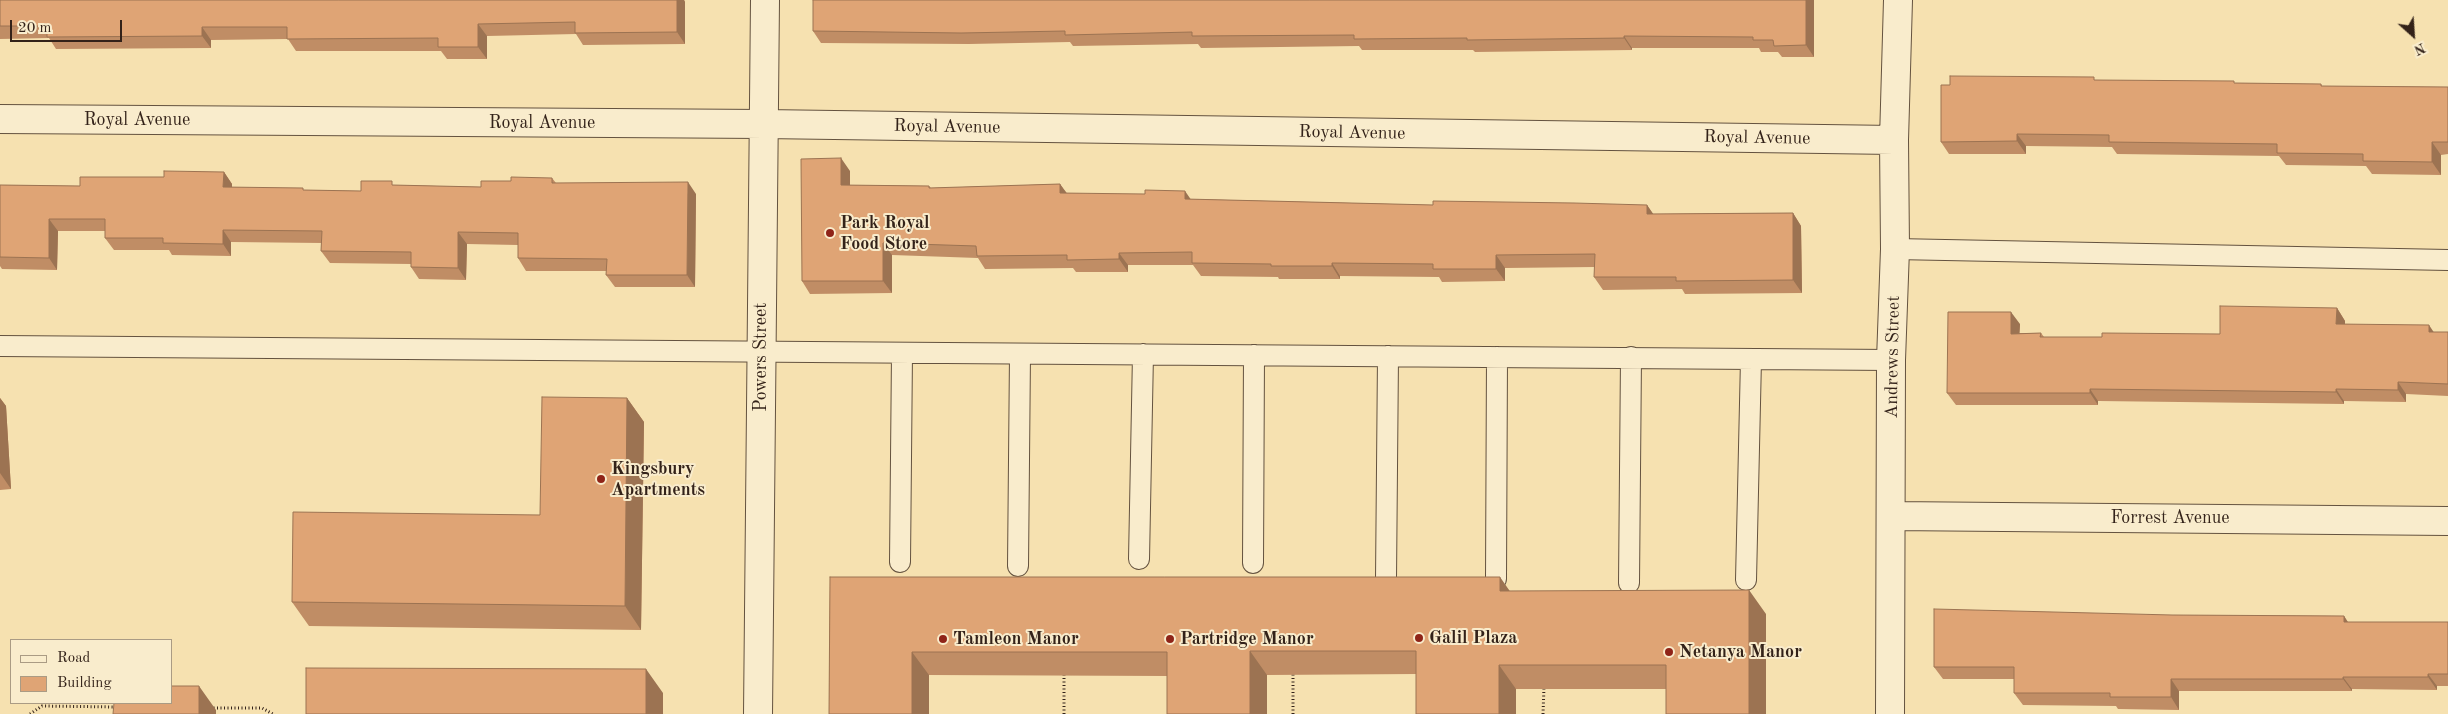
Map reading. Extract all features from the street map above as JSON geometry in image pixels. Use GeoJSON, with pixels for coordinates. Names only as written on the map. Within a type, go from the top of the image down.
{"type":"FeatureCollection","features":[{"type":"Feature","properties":{"kind":"street","name":"Powers Street"},"geometry":{"type":"LineString","coordinates":[[758,714],[764,0]]}},
{"type":"Feature","properties":{"kind":"street","name":"Andrews Street"},"geometry":{"type":"LineString","coordinates":[[1890,714],[1892,360],[1896,249],[1894,140],[1898,0]]}},
{"type":"Feature","properties":{"kind":"street","name":"Royal Avenue"},"geometry":{"type":"LineString","coordinates":[[0,119],[764,124],[1894,140]]}},
{"type":"Feature","properties":{"kind":"street","name":"Forrest Avenue"},"geometry":{"type":"LineString","coordinates":[[1892,516],[2448,521]]}},
{"type":"Feature","properties":{"kind":"lane"},"geometry":{"type":"LineString","coordinates":[[1896,249],[2448,260]]}},
{"type":"Feature","properties":{"kind":"lane"},"geometry":{"type":"LineString","coordinates":[[0,346],[1892,360]]}},
{"type":"Feature","properties":{"kind":"lane"},"geometry":{"type":"LineString","coordinates":[[900,562],[902,353]]}},
{"type":"Feature","properties":{"kind":"lane"},"geometry":{"type":"LineString","coordinates":[[1018,566],[1020,354]]}},
{"type":"Feature","properties":{"kind":"lane"},"geometry":{"type":"LineString","coordinates":[[1139,559],[1143,354]]}},
{"type":"Feature","properties":{"kind":"lane"},"geometry":{"type":"LineString","coordinates":[[1252,563],[1254,355]]}},
{"type":"Feature","properties":{"kind":"lane"},"geometry":{"type":"LineString","coordinates":[[1386,579],[1388,356]]}},
{"type":"Feature","properties":{"kind":"lane"},"geometry":{"type":"LineString","coordinates":[[1496,579],[1497,357]]}},
{"type":"Feature","properties":{"kind":"lane"},"geometry":{"type":"LineString","coordinates":[[1629,583],[1631,358]]}},
{"type":"Feature","properties":{"kind":"lane"},"geometry":{"type":"LineString","coordinates":[[1746,580],[1751,359]]}},
{"type":"Feature","properties":{"kind":"path"},"geometry":{"type":"LineString","coordinates":[[1064,666],[1064,714]]}},
{"type":"Feature","properties":{"kind":"path"},"geometry":{"type":"LineString","coordinates":[[1293,714],[1294,666]]}},
{"type":"Feature","properties":{"kind":"path"},"geometry":{"type":"LineString","coordinates":[[1543,714],[1544,685]]}},
{"type":"Feature","properties":{"kind":"path"},"geometry":{"type":"LineString","coordinates":[[30,714],[42,706],[118,707]]}},
{"type":"Feature","properties":{"kind":"path"},"geometry":{"type":"LineString","coordinates":[[205,708],[262,708],[273,714]]}},
{"type":"Feature","properties":{"kind":"building"},"geometry":{"type":"Polygon","coordinates":[[[0,0],[677,0],[677,32],[575,33],[575,22],[478,24],[478,47],[438,47],[438,38],[287,39],[287,27],[202,27],[202,36],[47,37],[47,26],[0,26],[0,0]]]}},
{"type":"Feature","properties":{"kind":"building"},"geometry":{"type":"Polygon","coordinates":[[[813,0],[1806,0],[1806,45],[1774,46],[1773,40],[1753,40],[1753,37],[1624,36],[1624,38],[1467,40],[1467,38],[1354,39],[1354,35],[1192,36],[1192,32],[1065,35],[1065,31],[961,33],[813,31],[813,0]]]}},
{"type":"Feature","properties":{"kind":"building"},"geometry":{"type":"Polygon","coordinates":[[[1950,76],[2094,77],[2094,80],[2234,81],[2234,83],[2321,84],[2321,86],[2448,87],[2448,142],[2432,142],[2432,162],[2363,161],[2363,154],[2277,153],[2277,144],[2109,142],[2109,135],[2017,134],[2017,141],[1941,142],[1941,85],[1950,85],[1950,76]]]}},
{"type":"Feature","properties":{"kind":"building"},"geometry":{"type":"Polygon","coordinates":[[[841,158],[841,185],[929,186],[929,188],[1060,184],[1060,193],[1145,194],[1145,190],[1185,191],[1185,199],[1433,205],[1433,201],[1574,203],[1647,205],[1647,214],[1793,213],[1793,280],[1676,281],[1676,277],[1594,277],[1595,254],[1496,255],[1496,269],[1433,269],[1433,264],[1332,263],[1332,266],[1271,266],[1271,264],[1192,263],[1192,252],[1119,253],[1119,259],[1067,260],[1067,255],[977,256],[976,246],[883,243],[883,281],[802,281],[801,159],[841,158]]]}},
{"type":"Feature","properties":{"kind":"building"},"geometry":{"type":"Polygon","coordinates":[[[164,171],[224,172],[223,187],[303,188],[303,190],[361,191],[361,181],[392,181],[392,185],[481,187],[481,181],[511,181],[511,177],[552,178],[552,183],[688,182],[687,275],[606,275],[607,259],[518,258],[518,233],[458,232],[458,268],[411,267],[411,252],[321,251],[322,231],[223,230],[223,244],[163,243],[163,238],[105,238],[105,219],[49,219],[49,258],[0,257],[0,185],[80,186],[80,177],[164,177],[164,171]]]}},
{"type":"Feature","properties":{"kind":"building"},"geometry":{"type":"Polygon","coordinates":[[[2220,306],[2337,308],[2336,324],[2429,325],[2429,332],[2448,332],[2448,384],[2398,382],[2398,390],[2336,389],[2336,392],[2090,389],[2090,393],[1947,393],[1948,312],[2011,312],[2011,334],[2041,333],[2040,337],[2102,337],[2102,333],[2220,334],[2220,306]]]}},
{"type":"Feature","properties":{"kind":"building","name":"Kingsbury Apartments"},"geometry":{"type":"Polygon","coordinates":[[[542,397],[627,398],[625,606],[292,602],[293,512],[540,515],[542,397]]]}},
{"type":"Feature","properties":{"kind":"building"},"geometry":{"type":"Polygon","coordinates":[[[830,577],[1500,577],[1500,591],[1749,590],[1749,714],[1666,714],[1666,665],[1499,665],[1499,714],[1416,714],[1416,651],[1250,651],[1250,714],[1167,714],[1167,652],[912,652],[912,714],[829,714],[830,577]]]}},
{"type":"Feature","properties":{"kind":"building"},"geometry":{"type":"Polygon","coordinates":[[[1934,609],[2172,615],[2344,616],[2344,622],[2448,622],[2448,674],[2428,674],[2428,677],[2343,677],[2343,679],[2171,679],[2171,697],[2110,697],[2110,693],[2014,693],[2014,667],[1934,667],[1934,609]]]}},
{"type":"Feature","properties":{"kind":"building"},"geometry":{"type":"Polygon","coordinates":[[[306,668],[646,669],[646,714],[306,714],[306,668]]]}},
{"type":"Feature","properties":{"kind":"building"},"geometry":{"type":"Polygon","coordinates":[[[172,686],[199,686],[199,714],[113,714],[114,704],[172,704],[172,686]]]}},
{"type":"Feature","properties":{"kind":"place","name":"Park Royal Food Store"},"geometry":{"type":"Point","coordinates":[830,233]}},
{"type":"Feature","properties":{"kind":"place","name":"Kingsbury Apartments"},"geometry":{"type":"Point","coordinates":[601,479]}},
{"type":"Feature","properties":{"kind":"place","name":"Galil Plaza"},"geometry":{"type":"Point","coordinates":[1419,638]}},
{"type":"Feature","properties":{"kind":"place","name":"Tamleon Manor"},"geometry":{"type":"Point","coordinates":[943,639]}},
{"type":"Feature","properties":{"kind":"place","name":"Partridge Manor"},"geometry":{"type":"Point","coordinates":[1170,639]}},
{"type":"Feature","properties":{"kind":"place","name":"Netanya Manor"},"geometry":{"type":"Point","coordinates":[1669,652]}}]}
